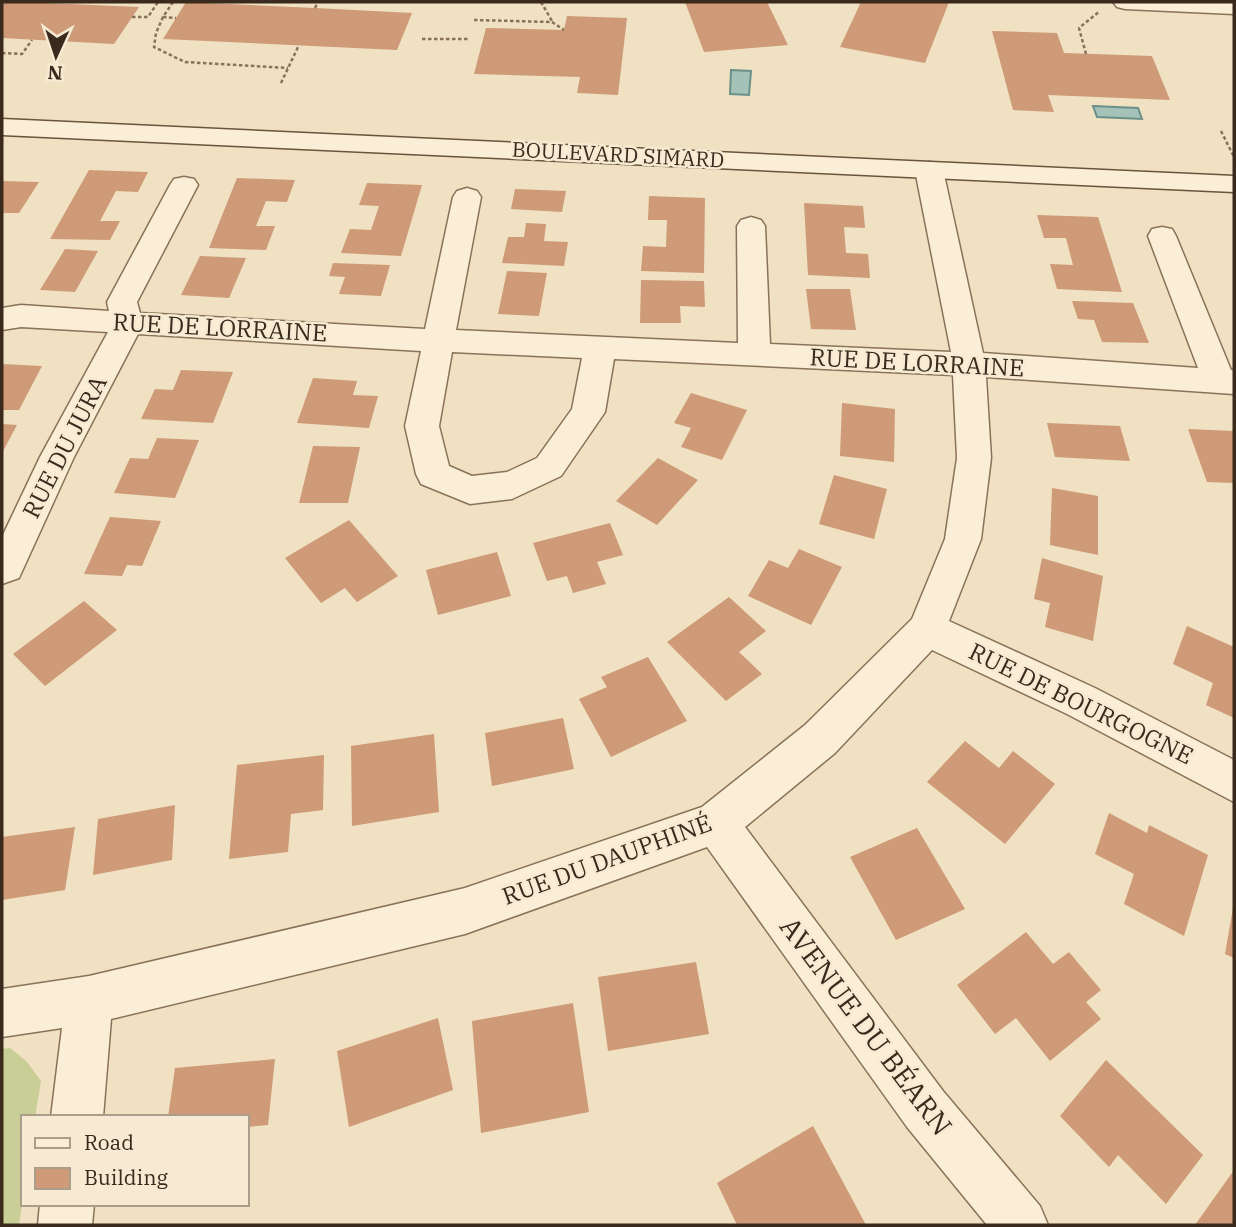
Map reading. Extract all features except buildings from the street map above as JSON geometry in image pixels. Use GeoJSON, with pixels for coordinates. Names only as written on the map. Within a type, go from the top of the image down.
{"type":"FeatureCollection","features":[{"type":"Feature","properties":{"kind":"street"},"geometry":{"type":"LineString","coordinates":[[1125,2],[1234,7]]}},
{"type":"Feature","properties":{"kind":"street","name":"BOULEVARD SIMARD"},"geometry":{"type":"LineString","coordinates":[[2,127],[1234,184]]}},
{"type":"Feature","properties":{"kind":"street","name":"RUE DU DAUPHINÉ"},"geometry":{"type":"LineString","coordinates":[[2,1013],[89,1000],[465,911],[716,823],[820,739],[927,629],[962,539],[974,458],[969,364],[929,170]]}},
{"type":"Feature","properties":{"kind":"street"},"geometry":{"type":"LineString","coordinates":[[128,323],[122,302],[184,185]]}},
{"type":"Feature","properties":{"kind":"street"},"geometry":{"type":"LineString","coordinates":[[467,197],[422,426],[433,474],[470,491],[512,485],[548,467],[588,412],[600,346]]}},
{"type":"Feature","properties":{"kind":"street"},"geometry":{"type":"LineString","coordinates":[[751,226],[754,356]]}},
{"type":"Feature","properties":{"kind":"street"},"geometry":{"type":"LineString","coordinates":[[1162,236],[1226,381]]}},
{"type":"Feature","properties":{"kind":"street","name":"RUE DE LORRAINE"},"geometry":{"type":"LineString","coordinates":[[2,319],[20,316],[380,338],[438,338],[754,356],[969,364],[1226,381]]}},
{"type":"Feature","properties":{"kind":"street","name":"RUE DU JURA"},"geometry":{"type":"LineString","coordinates":[[2,569],[6,567],[57,457],[128,323]]}},
{"type":"Feature","properties":{"kind":"street","name":"RUE DE BOURGOGNE"},"geometry":{"type":"LineString","coordinates":[[927,629],[1081,701],[1234,782]]}},
{"type":"Feature","properties":{"kind":"street","name":"AVENUE DU BÉARN"},"geometry":{"type":"LineString","coordinates":[[716,823],[925,1110],[1021,1225]]}},
{"type":"Feature","properties":{"kind":"street"},"geometry":{"type":"LineString","coordinates":[[77,1115],[89,1000]]}},
{"type":"Feature","properties":{"kind":"street"},"geometry":{"type":"LineString","coordinates":[[65,1225],[67,1206]]}},
{"type":"Feature","properties":{"kind":"path"},"geometry":{"type":"LineString","coordinates":[[132,17],[148,17],[158,2]]}},
{"type":"Feature","properties":{"kind":"path"},"geometry":{"type":"LineString","coordinates":[[173,2],[156,33],[154,47],[185,62],[288,68]]}},
{"type":"Feature","properties":{"kind":"path"},"geometry":{"type":"LineString","coordinates":[[315,8],[318,2]]}},
{"type":"Feature","properties":{"kind":"path"},"geometry":{"type":"LineString","coordinates":[[541,2],[552,22],[565,30]]}},
{"type":"Feature","properties":{"kind":"path"},"geometry":{"type":"LineString","coordinates":[[1086,54],[1079,28],[1101,10]]}},
{"type":"Feature","properties":{"kind":"path"},"geometry":{"type":"LineString","coordinates":[[163,17],[176,18]]}},
{"type":"Feature","properties":{"kind":"path"},"geometry":{"type":"LineString","coordinates":[[474,20],[552,22]]}},
{"type":"Feature","properties":{"kind":"path"},"geometry":{"type":"LineString","coordinates":[[422,39],[468,39]]}},
{"type":"Feature","properties":{"kind":"path"},"geometry":{"type":"LineString","coordinates":[[2,53],[22,54],[32,40]]}},
{"type":"Feature","properties":{"kind":"path"},"geometry":{"type":"LineString","coordinates":[[281,83],[299,45]]}},
{"type":"Feature","properties":{"kind":"path"},"geometry":{"type":"LineString","coordinates":[[1221,131],[1234,157]]}},
{"type":"Feature","properties":{"kind":"green space"},"geometry":{"type":"Polygon","coordinates":[[[10,1048],[27,1062],[41,1081],[35,1115],[21,1115],[22,1206],[19,1225],[2,1225],[2,1049],[10,1048]]]}},
{"type":"Feature","properties":{"kind":"water"},"geometry":{"type":"Polygon","coordinates":[[[731,70],[751,71],[749,95],[730,94],[731,70]]]}},
{"type":"Feature","properties":{"kind":"water"},"geometry":{"type":"Polygon","coordinates":[[[1093,106],[1138,108],[1142,119],[1097,117],[1093,106]]]}}]}
